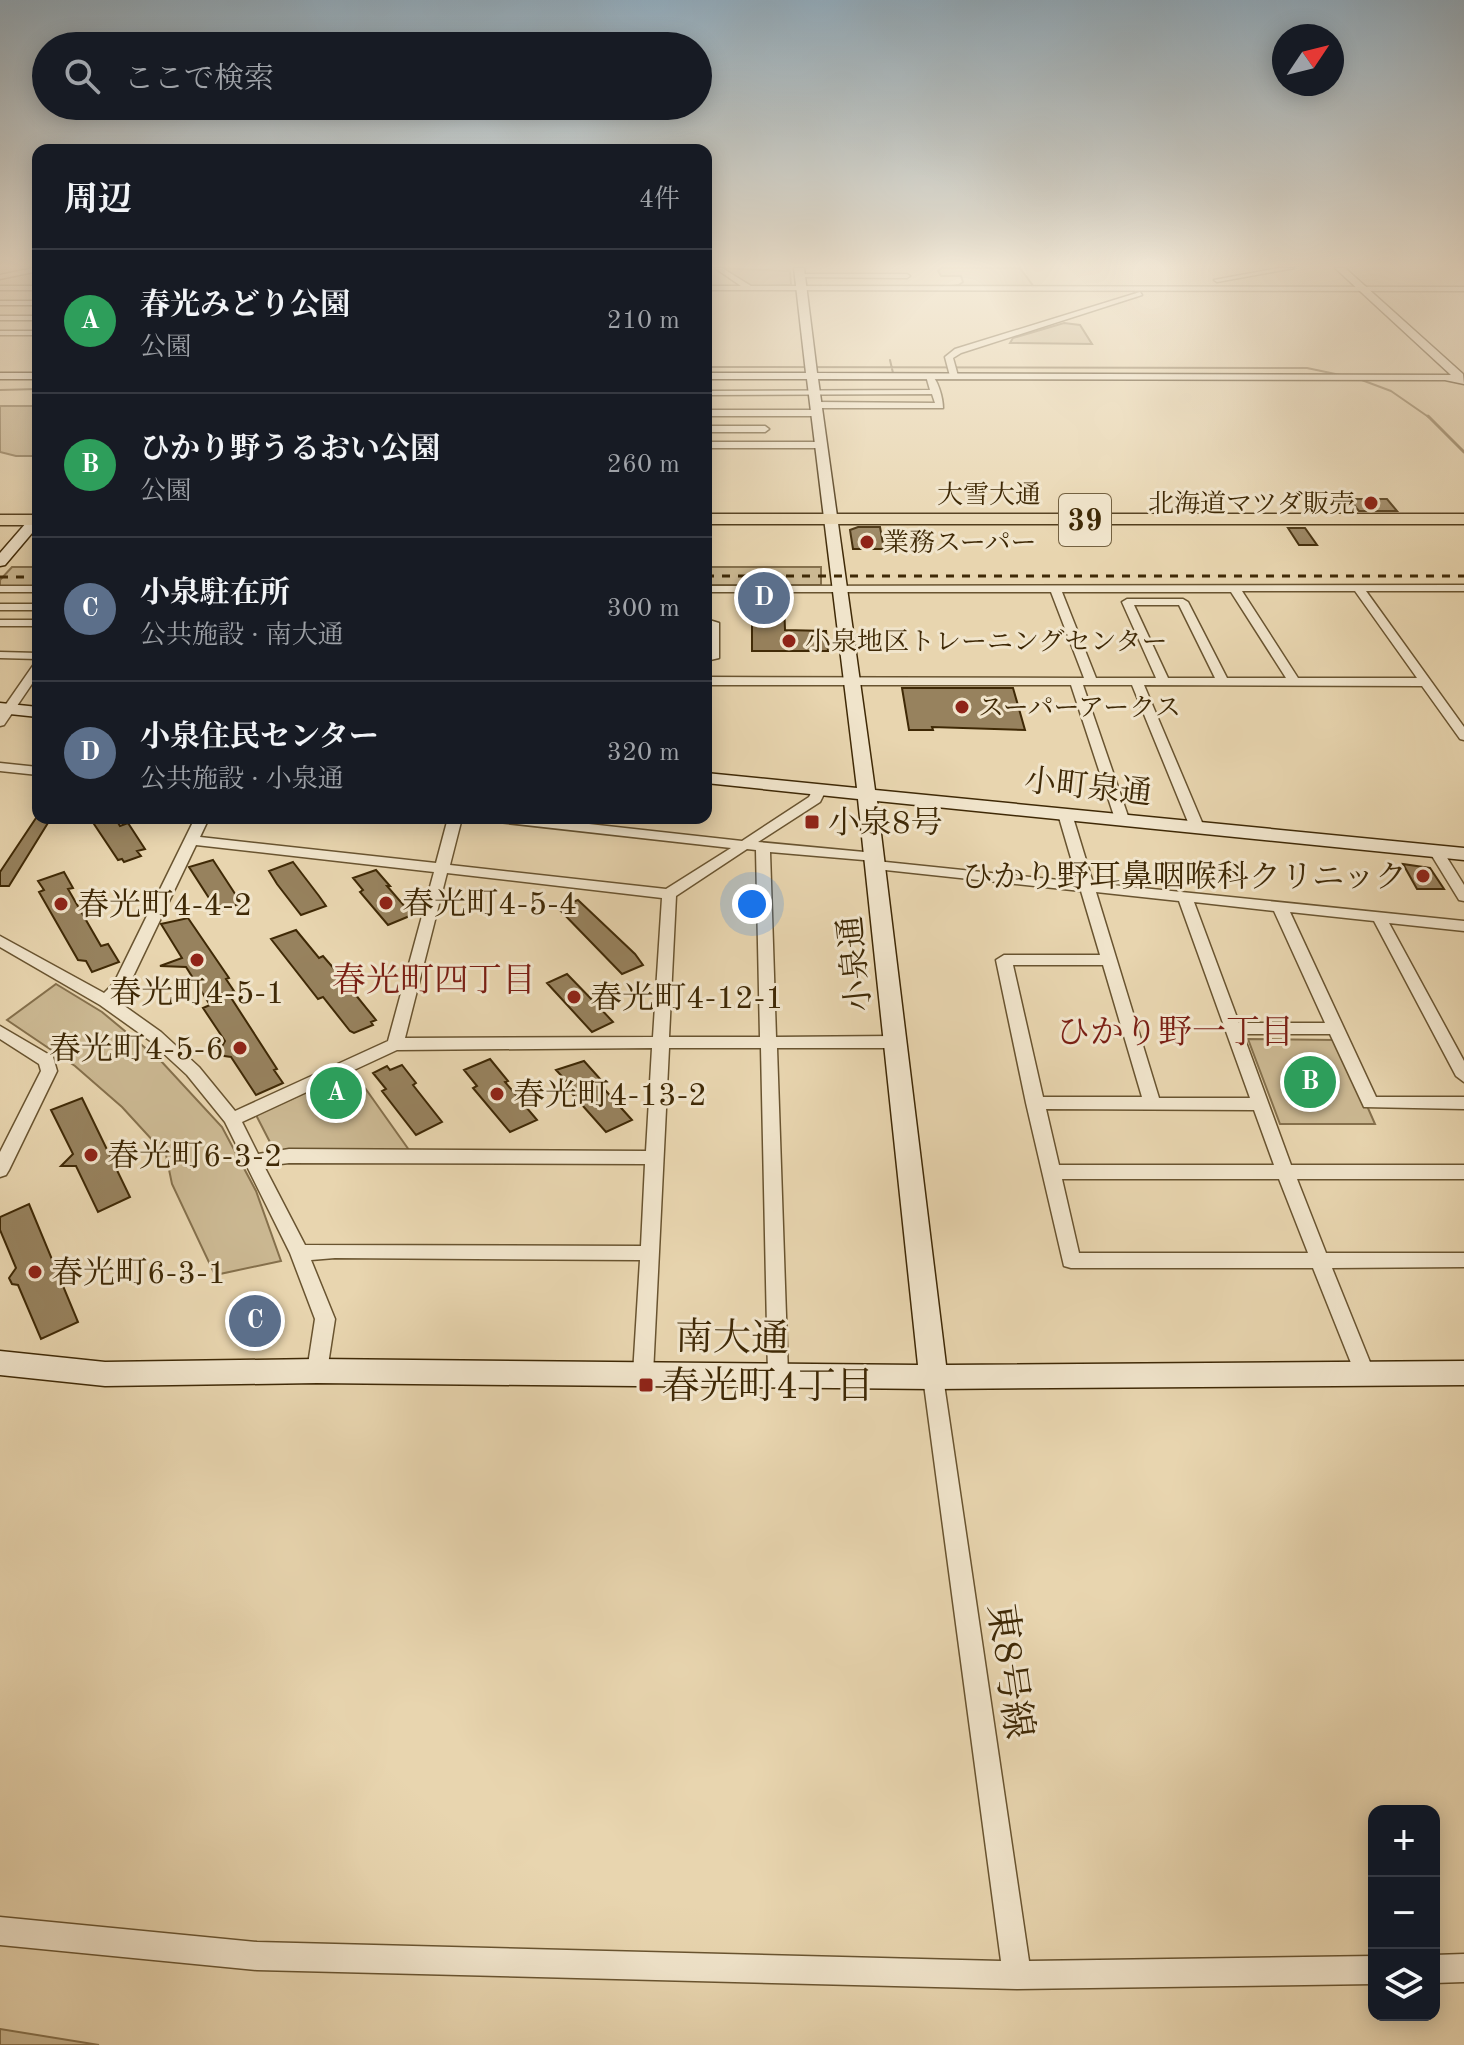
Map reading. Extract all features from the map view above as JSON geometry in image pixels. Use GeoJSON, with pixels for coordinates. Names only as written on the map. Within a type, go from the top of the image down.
{"type":"FeatureCollection","features":[{"type":"Feature","properties":{"kind":"highway"},"geometry":{"type":"LineString","coordinates":[[0,520],[32,519]]}},
{"type":"Feature","properties":{"kind":"highway","name":"大雪大通"},"geometry":{"type":"LineString","coordinates":[[712,519],[1464,519]]}},
{"type":"Feature","properties":{"kind":"street"},"geometry":{"type":"LineString","coordinates":[[810,363],[831,520]]}},
{"type":"Feature","properties":{"kind":"street"},"geometry":{"type":"LineString","coordinates":[[950,363],[953,374]]}},
{"type":"Feature","properties":{"kind":"street"},"geometry":{"type":"LineString","coordinates":[[1445,363],[1460,377]]}},
{"type":"Feature","properties":{"kind":"street"},"geometry":{"type":"LineString","coordinates":[[712,376],[811,369],[930,376],[1460,377]]}},
{"type":"Feature","properties":{"kind":"street"},"geometry":{"type":"LineString","coordinates":[[0,376],[32,376]]}},
{"type":"Feature","properties":{"kind":"street"},"geometry":{"type":"LineString","coordinates":[[712,394],[816,403],[940,406],[930,376]]}},
{"type":"Feature","properties":{"kind":"street"},"geometry":{"type":"LineString","coordinates":[[712,413],[765,413],[816,403],[936,392]]}},
{"type":"Feature","properties":{"kind":"street"},"geometry":{"type":"LineString","coordinates":[[765,413],[767,446]]}},
{"type":"Feature","properties":{"kind":"street"},"geometry":{"type":"LineString","coordinates":[[712,429],[765,429]]}},
{"type":"Feature","properties":{"kind":"street"},"geometry":{"type":"LineString","coordinates":[[712,445],[819,445]]}},
{"type":"Feature","properties":{"kind":"street","name":"小泉通"},"geometry":{"type":"LineString","coordinates":[[831,520],[876,861],[933,1377]]}},
{"type":"Feature","properties":{"kind":"street"},"geometry":{"type":"LineString","coordinates":[[0,562],[32,526]]}},
{"type":"Feature","properties":{"kind":"street"},"geometry":{"type":"LineString","coordinates":[[1055,588],[1091,681]]}},
{"type":"Feature","properties":{"kind":"street"},"geometry":{"type":"LineString","coordinates":[[1234,588],[1294,682]]}},
{"type":"Feature","properties":{"kind":"street"},"geometry":{"type":"LineString","coordinates":[[1358,588],[1464,736]]}},
{"type":"Feature","properties":{"kind":"street"},"geometry":{"type":"LineString","coordinates":[[712,589],[1464,588]]}},
{"type":"Feature","properties":{"kind":"street"},"geometry":{"type":"LineString","coordinates":[[0,589],[32,589]]}},
{"type":"Feature","properties":{"kind":"street"},"geometry":{"type":"LineString","coordinates":[[1164,682],[1127,602],[1183,602],[1223,682]]}},
{"type":"Feature","properties":{"kind":"street"},"geometry":{"type":"LineString","coordinates":[[0,607],[32,607]]}},
{"type":"Feature","properties":{"kind":"street"},"geometry":{"type":"LineString","coordinates":[[0,623],[32,623]]}},
{"type":"Feature","properties":{"kind":"street"},"geometry":{"type":"LineString","coordinates":[[712,623],[712,658]]}},
{"type":"Feature","properties":{"kind":"street"},"geometry":{"type":"LineString","coordinates":[[0,655],[32,656]]}},
{"type":"Feature","properties":{"kind":"street"},"geometry":{"type":"LineString","coordinates":[[3,713],[32,674]]}},
{"type":"Feature","properties":{"kind":"street"},"geometry":{"type":"LineString","coordinates":[[712,681],[1424,682]]}},
{"type":"Feature","properties":{"kind":"street"},"geometry":{"type":"LineString","coordinates":[[1076,681],[1122,819]]}},
{"type":"Feature","properties":{"kind":"street"},"geometry":{"type":"LineString","coordinates":[[1137,682],[1197,827]]}},
{"type":"Feature","properties":{"kind":"street"},"geometry":{"type":"LineString","coordinates":[[3,713],[32,712]]}},
{"type":"Feature","properties":{"kind":"street"},"geometry":{"type":"LineString","coordinates":[[0,767],[32,770]]}},
{"type":"Feature","properties":{"kind":"street","name":"小町泉通"},"geometry":{"type":"LineString","coordinates":[[712,779],[1464,854]]}},
{"type":"Feature","properties":{"kind":"street"},"geometry":{"type":"LineString","coordinates":[[192,840],[669,894],[754,846],[815,799],[819,790]]}},
{"type":"Feature","properties":{"kind":"street"},"geometry":{"type":"LineString","coordinates":[[1065,814],[1152,1102]]}},
{"type":"Feature","properties":{"kind":"street"},"geometry":{"type":"LineString","coordinates":[[106,1001],[121,985],[199,824]]}},
{"type":"Feature","properties":{"kind":"street"},"geometry":{"type":"LineString","coordinates":[[395,1044],[453,824]]}},
{"type":"Feature","properties":{"kind":"street"},"geometry":{"type":"LineString","coordinates":[[626,825],[754,846],[1088,887],[1464,926]]}},
{"type":"Feature","properties":{"kind":"street"},"geometry":{"type":"LineString","coordinates":[[754,846],[768,1041],[778,1375]]}},
{"type":"Feature","properties":{"kind":"street"},"geometry":{"type":"LineString","coordinates":[[1436,851],[1464,897]]}},
{"type":"Feature","properties":{"kind":"street"},"geometry":{"type":"LineString","coordinates":[[643,1374],[669,894]]}},
{"type":"Feature","properties":{"kind":"street"},"geometry":{"type":"LineString","coordinates":[[1185,897],[1285,1172],[1364,1372]]}},
{"type":"Feature","properties":{"kind":"street"},"geometry":{"type":"LineString","coordinates":[[1280,907],[1370,1103],[1464,1103]]}},
{"type":"Feature","properties":{"kind":"street"},"geometry":{"type":"LineString","coordinates":[[1379,917],[1464,1076]]}},
{"type":"Feature","properties":{"kind":"street"},"geometry":{"type":"LineString","coordinates":[[0,941],[106,1001],[155,1036],[193,1071],[232,1119],[299,1253],[325,1319],[317,1371]]}},
{"type":"Feature","properties":{"kind":"street"},"geometry":{"type":"LineString","coordinates":[[1107,960],[1004,960],[1071,1261],[1464,1260]]}},
{"type":"Feature","properties":{"kind":"street"},"geometry":{"type":"LineString","coordinates":[[1231,1028],[1336,1029]]}},
{"type":"Feature","properties":{"kind":"street"},"geometry":{"type":"LineString","coordinates":[[0,1031],[47,1061],[49,1071],[0,1170]]}},
{"type":"Feature","properties":{"kind":"street"},"geometry":{"type":"LineString","coordinates":[[232,1119],[395,1044],[894,1042]]}},
{"type":"Feature","properties":{"kind":"street"},"geometry":{"type":"LineString","coordinates":[[1034,1103],[1260,1104]]}},
{"type":"Feature","properties":{"kind":"street"},"geometry":{"type":"LineString","coordinates":[[252,1161],[289,1156],[653,1158]]}},
{"type":"Feature","properties":{"kind":"street"},"geometry":{"type":"LineString","coordinates":[[1050,1172],[1464,1172]]}},
{"type":"Feature","properties":{"kind":"street"},"geometry":{"type":"LineString","coordinates":[[299,1253],[649,1253]]}},
{"type":"Feature","properties":{"kind":"street","name":"南大通"},"geometry":{"type":"LineString","coordinates":[[0,1363],[105,1374],[317,1371],[933,1377],[1464,1373]]}},
{"type":"Feature","properties":{"kind":"street","name":"東8号線"},"geometry":{"type":"LineString","coordinates":[[933,1377],[1017,1975]]}},
{"type":"Feature","properties":{"kind":"street"},"geometry":{"type":"LineString","coordinates":[[0,1931],[257,1956],[1017,1975],[1368,1970]]}},
{"type":"Feature","properties":{"kind":"street"},"geometry":{"type":"LineString","coordinates":[[1440,1969],[1464,1968]]}},
{"type":"Feature","properties":{"kind":"shaded area"},"geometry":{"type":"Polygon","coordinates":[[[0,406],[32,406],[32,456],[0,452],[0,406]]]}},
{"type":"Feature","properties":{"kind":"shaded area"},"geometry":{"type":"Polygon","coordinates":[[[12,567],[32,567],[32,587],[0,587],[0,580],[12,567]]]}},
{"type":"Feature","properties":{"kind":"shaded area"},"geometry":{"type":"Polygon","coordinates":[[[712,567],[821,567],[821,585],[712,585],[712,567]]]}},
{"type":"Feature","properties":{"kind":"shaded area"},"geometry":{"type":"Polygon","coordinates":[[[56,984],[102,1012],[161,1061],[222,1127],[256,1191],[281,1261],[215,1275],[172,1184],[166,1155],[122,1107],[75,1066],[7,1020],[56,984]]]}},
{"type":"Feature","properties":{"kind":"shaded area"},"geometry":{"type":"Polygon","coordinates":[[[1248,1039],[1338,1040],[1375,1124],[1280,1124],[1248,1039]]]}},
{"type":"Feature","properties":{"kind":"shaded area"},"geometry":{"type":"Polygon","coordinates":[[[353,1071],[409,1150],[274,1150],[256,1115],[353,1071]]]}},
{"type":"Feature","properties":{"kind":"shaded area"},"geometry":{"type":"Polygon","coordinates":[[[0,2029],[99,2045],[0,2045],[0,2029]]]}},
{"type":"Feature","properties":{"kind":"building","name":"北海道マツダ販売"},"geometry":{"type":"Polygon","coordinates":[[[1349,499],[1387,499],[1397,511],[1359,511],[1349,499]]]}},
{"type":"Feature","properties":{"kind":"building","name":"業務スーパー"},"geometry":{"type":"Polygon","coordinates":[[[880,527],[884,549],[853,549],[850,530],[880,527]]]}},
{"type":"Feature","properties":{"kind":"building"},"geometry":{"type":"Polygon","coordinates":[[[1288,528],[1305,528],[1317,545],[1299,545],[1288,528]]]}},
{"type":"Feature","properties":{"kind":"building"},"geometry":{"type":"Polygon","coordinates":[[[752,595],[776,595],[776,602],[784,602],[785,630],[826,631],[828,651],[752,651],[752,595]]]}},
{"type":"Feature","properties":{"kind":"building","name":"スーパーアークス"},"geometry":{"type":"Polygon","coordinates":[[[902,688],[1013,688],[1025,730],[932,727],[933,730],[909,730],[902,688]]]}},
{"type":"Feature","properties":{"kind":"building"},"geometry":{"type":"Polygon","coordinates":[[[32,824],[47,824],[9,886],[0,886],[0,872],[32,824]]]}},
{"type":"Feature","properties":{"kind":"building"},"geometry":{"type":"Polygon","coordinates":[[[94,824],[129,824],[145,849],[137,851],[141,856],[124,862],[118,860],[94,824]]]}},
{"type":"Feature","properties":{"kind":"building"},"geometry":{"type":"Polygon","coordinates":[[[213,860],[241,903],[218,912],[189,867],[213,860]]]}},
{"type":"Feature","properties":{"kind":"building"},"geometry":{"type":"Polygon","coordinates":[[[293,862],[326,906],[301,915],[277,884],[269,871],[293,862]]]}},
{"type":"Feature","properties":{"kind":"building","name":"ひかり野耳鼻咽喉科クリニック"},"geometry":{"type":"Polygon","coordinates":[[[1403,864],[1430,868],[1444,889],[1417,889],[1403,864]]]}},
{"type":"Feature","properties":{"kind":"building","name":"春光町4-5-4"},"geometry":{"type":"Polygon","coordinates":[[[376,870],[412,915],[388,925],[360,892],[363,890],[353,878],[376,870]]]}},
{"type":"Feature","properties":{"kind":"building"},"geometry":{"type":"Polygon","coordinates":[[[64,872],[73,888],[68,889],[101,946],[108,944],[119,962],[92,972],[86,961],[78,960],[39,892],[44,890],[38,881],[64,872]]]}},
{"type":"Feature","properties":{"kind":"building"},"geometry":{"type":"Polygon","coordinates":[[[578,900],[643,965],[622,974],[558,908],[578,900]]]}},
{"type":"Feature","properties":{"kind":"building"},"geometry":{"type":"Polygon","coordinates":[[[188,918],[229,978],[226,979],[234,991],[228,993],[283,1083],[256,1095],[231,1057],[217,1055],[225,1041],[203,1008],[210,1005],[186,967],[160,966],[182,958],[161,924],[188,918]]]}},
{"type":"Feature","properties":{"kind":"building"},"geometry":{"type":"Polygon","coordinates":[[[296,930],[319,958],[323,956],[342,978],[376,1020],[371,1022],[373,1025],[354,1033],[350,1031],[323,997],[318,999],[271,939],[296,930]]]}},
{"type":"Feature","properties":{"kind":"building","name":"春光町4-12-1"},"geometry":{"type":"Polygon","coordinates":[[[567,974],[613,1022],[592,1032],[547,983],[567,974]]]}},
{"type":"Feature","properties":{"kind":"building","name":"春光町4-13-2"},"geometry":{"type":"Polygon","coordinates":[[[490,1059],[537,1120],[510,1132],[473,1088],[477,1086],[464,1070],[490,1059]]]}},
{"type":"Feature","properties":{"kind":"building"},"geometry":{"type":"Polygon","coordinates":[[[584,1061],[601,1080],[597,1081],[632,1120],[606,1132],[567,1088],[571,1086],[556,1070],[584,1061]]]}},
{"type":"Feature","properties":{"kind":"building"},"geometry":{"type":"Polygon","coordinates":[[[402,1065],[416,1083],[413,1085],[442,1122],[416,1135],[382,1091],[386,1089],[373,1073],[387,1066],[390,1070],[402,1065]]]}},
{"type":"Feature","properties":{"kind":"building","name":"春光町6-3-2"},"geometry":{"type":"Polygon","coordinates":[[[82,1098],[130,1197],[98,1212],[76,1166],[61,1166],[73,1154],[51,1110],[82,1098]]]}},
{"type":"Feature","properties":{"kind":"building","name":"春光町6-3-1"},"geometry":{"type":"Polygon","coordinates":[[[29,1204],[78,1322],[41,1339],[18,1285],[12,1284],[9,1278],[16,1268],[0,1230],[0,1217],[29,1204]]]}},
{"type":"Feature","properties":{"kind":"building"},"geometry":{"type":"Polygon","coordinates":[[[247,1308],[271,1308],[263,1334],[239,1334],[247,1308]]]}},
{"type":"Feature","properties":{"kind":"waterway"},"geometry":{"type":"LineString","coordinates":[[712,367],[892,367]]}},
{"type":"Feature","properties":{"kind":"waterway"},"geometry":{"type":"LineString","coordinates":[[892,367],[1307,368],[1345,376]]}},
{"type":"Feature","properties":{"kind":"waterway"},"geometry":{"type":"LineString","coordinates":[[892,367],[893,373]]}},
{"type":"Feature","properties":{"kind":"waterway"},"geometry":{"type":"LineString","coordinates":[[1359,379],[1391,391],[1430,418]]}},
{"type":"Feature","properties":{"kind":"waterway"},"geometry":{"type":"LineString","coordinates":[[0,390],[32,389]]}},
{"type":"Feature","properties":{"kind":"waterway"},"geometry":{"type":"LineString","coordinates":[[1430,418],[1464,452]]}},
{"type":"Feature","properties":{"kind":"railway"},"geometry":{"type":"LineString","coordinates":[[712,576],[1464,576]]}},
{"type":"Feature","properties":{"kind":"railway"},"geometry":{"type":"LineString","coordinates":[[0,577],[32,577]]}},
{"type":"Feature","properties":{"kind":"place","name":"北海道マツダ販売"},"geometry":{"type":"Point","coordinates":[1371,503]}},
{"type":"Feature","properties":{"kind":"place","name":"業務スーパー"},"geometry":{"type":"Point","coordinates":[867,542]}},
{"type":"Feature","properties":{"kind":"place","name":"小泉住民センター"},"geometry":{"type":"Point","coordinates":[764,598]}},
{"type":"Feature","properties":{"kind":"place","name":"小泉地区トレーニングセンター"},"geometry":{"type":"Point","coordinates":[789,641]}},
{"type":"Feature","properties":{"kind":"place","name":"スーパーアークス"},"geometry":{"type":"Point","coordinates":[962,707]}},
{"type":"Feature","properties":{"kind":"place","name":"小泉8号"},"geometry":{"type":"Point","coordinates":[812,822]}},
{"type":"Feature","properties":{"kind":"place","name":"ひかり野耳鼻咽喉科クリニック"},"geometry":{"type":"Point","coordinates":[1423,876]}},
{"type":"Feature","properties":{"kind":"place","name":"春光町4-5-4"},"geometry":{"type":"Point","coordinates":[386,903]}},
{"type":"Feature","properties":{"kind":"place","name":"春光町4-4-2"},"geometry":{"type":"Point","coordinates":[61,904]}},
{"type":"Feature","properties":{"kind":"place","name":"春光町4-5-1"},"geometry":{"type":"Point","coordinates":[197,960]}},
{"type":"Feature","properties":{"kind":"place","name":"春光町4-12-1"},"geometry":{"type":"Point","coordinates":[574,997]}},
{"type":"Feature","properties":{"kind":"place","name":"春光町4-5-6"},"geometry":{"type":"Point","coordinates":[240,1048]}},
{"type":"Feature","properties":{"kind":"place","name":"ひかり野うるおい公園"},"geometry":{"type":"Point","coordinates":[1310,1082]}},
{"type":"Feature","properties":{"kind":"place","name":"春光みどり公園"},"geometry":{"type":"Point","coordinates":[336,1093]}},
{"type":"Feature","properties":{"kind":"place","name":"春光町4-13-2"},"geometry":{"type":"Point","coordinates":[497,1094]}},
{"type":"Feature","properties":{"kind":"place","name":"春光町6-3-2"},"geometry":{"type":"Point","coordinates":[91,1155]}},
{"type":"Feature","properties":{"kind":"place","name":"春光町6-3-1"},"geometry":{"type":"Point","coordinates":[35,1272]}},
{"type":"Feature","properties":{"kind":"place","name":"小泉駐在所"},"geometry":{"type":"Point","coordinates":[255,1321]}},
{"type":"Feature","properties":{"kind":"place","name":"春光町4丁目"},"geometry":{"type":"Point","coordinates":[646,1385]}},
{"type":"Feature","properties":{"kind":"district","name":"春光町四丁目"},"geometry":{"type":"Point","coordinates":[434,979]}},
{"type":"Feature","properties":{"kind":"district","name":"ひかり野一丁目"},"geometry":{"type":"Point","coordinates":[1175,1031]}}]}
